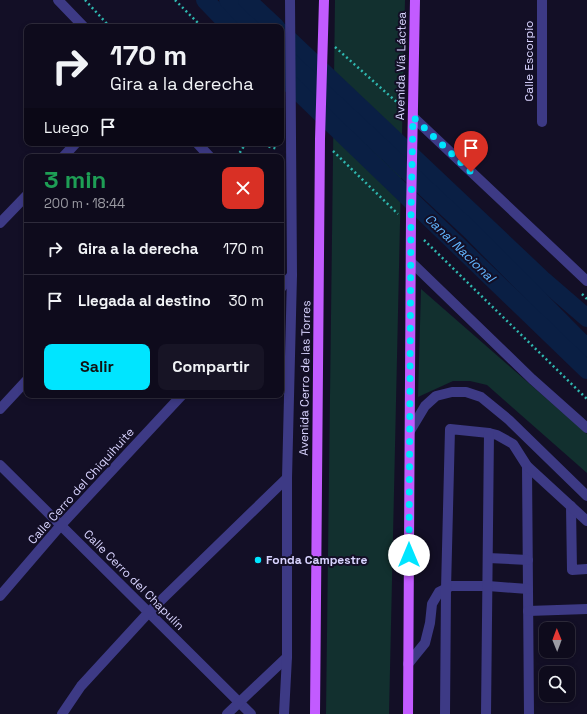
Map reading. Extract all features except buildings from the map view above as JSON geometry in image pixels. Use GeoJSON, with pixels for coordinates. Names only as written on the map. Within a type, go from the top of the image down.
{"type":"FeatureCollection","features":[{"type":"Feature","properties":{"kind":"main road","name":"Avenida Cerro de las Torres"},"geometry":{"type":"LineString","coordinates":[[315,714],[320,139],[322,117],[324,0]]}},
{"type":"Feature","properties":{"kind":"main road","name":"Avenida Vía Láctea"},"geometry":{"type":"LineString","coordinates":[[411,227],[415,0]]}},
{"type":"Feature","properties":{"kind":"main road"},"geometry":{"type":"LineString","coordinates":[[408,714],[411,227]]}},
{"type":"Feature","properties":{"kind":"street"},"geometry":{"type":"LineString","coordinates":[[58,0],[81,24]]}},
{"type":"Feature","properties":{"kind":"street","name":"Avenida Cerro de las Torres"},"geometry":{"type":"LineString","coordinates":[[284,714],[287,657],[288,478],[292,275],[290,0]]}},
{"type":"Feature","properties":{"kind":"street","name":"Calle Escorpio"},"geometry":{"type":"LineString","coordinates":[[542,0],[542,122]]}},
{"type":"Feature","properties":{"kind":"street"},"geometry":{"type":"LineString","coordinates":[[413,117],[587,281]]}},
{"type":"Feature","properties":{"kind":"street"},"geometry":{"type":"LineString","coordinates":[[65,154],[73,146]]}},
{"type":"Feature","properties":{"kind":"street"},"geometry":{"type":"LineString","coordinates":[[200,146],[207,154]]}},
{"type":"Feature","properties":{"kind":"street"},"geometry":{"type":"LineString","coordinates":[[0,223],[24,198]]}},
{"type":"Feature","properties":{"kind":"street"},"geometry":{"type":"LineString","coordinates":[[411,262],[532,379],[587,428]]}},
{"type":"Feature","properties":{"kind":"street"},"geometry":{"type":"LineString","coordinates":[[284,284],[292,275]]}},
{"type":"Feature","properties":{"kind":"street"},"geometry":{"type":"LineString","coordinates":[[0,409],[24,383]]}},
{"type":"Feature","properties":{"kind":"street"},"geometry":{"type":"LineString","coordinates":[[410,431],[425,406],[436,396],[452,392],[466,392],[481,397],[509,420],[587,496]]}},
{"type":"Feature","properties":{"kind":"street","name":"Calle Cerro del Chiquihuite"},"geometry":{"type":"LineString","coordinates":[[0,596],[61,525],[179,398]]}},
{"type":"Feature","properties":{"kind":"street"},"geometry":{"type":"LineString","coordinates":[[445,714],[450,429],[489,433],[497,435],[513,444],[527,466],[587,521]]}},
{"type":"Feature","properties":{"kind":"street"},"geometry":{"type":"LineString","coordinates":[[486,714],[489,433]]}},
{"type":"Feature","properties":{"kind":"street","name":"Calle Cerro del Chapulín"},"geometry":{"type":"LineString","coordinates":[[0,464],[251,714]]}},
{"type":"Feature","properties":{"kind":"street"},"geometry":{"type":"LineString","coordinates":[[527,466],[529,714]]}},
{"type":"Feature","properties":{"kind":"street"},"geometry":{"type":"LineString","coordinates":[[62,714],[82,686],[149,612],[288,478]]}},
{"type":"Feature","properties":{"kind":"street"},"geometry":{"type":"LineString","coordinates":[[571,506],[572,570],[587,570]]}},
{"type":"Feature","properties":{"kind":"street"},"geometry":{"type":"LineString","coordinates":[[488,558],[528,560]]}},
{"type":"Feature","properties":{"kind":"street"},"geometry":{"type":"LineString","coordinates":[[408,664],[425,643],[430,622],[432,604],[439,592],[451,586],[488,586],[528,589]]}},
{"type":"Feature","properties":{"kind":"street"},"geometry":{"type":"LineString","coordinates":[[528,611],[587,609]]}},
{"type":"Feature","properties":{"kind":"street"},"geometry":{"type":"LineString","coordinates":[[227,714],[287,657]]}},
{"type":"Feature","properties":{"kind":"path"},"geometry":{"type":"LineString","coordinates":[[85,0],[107,24]]}},
{"type":"Feature","properties":{"kind":"path"},"geometry":{"type":"LineString","coordinates":[[175,0],[199,24]]}},
{"type":"Feature","properties":{"kind":"path"},"geometry":{"type":"LineString","coordinates":[[320,139],[587,400]]}},
{"type":"Feature","properties":{"kind":"path"},"geometry":{"type":"LineString","coordinates":[[266,146],[291,152]]}},
{"type":"Feature","properties":{"kind":"green space"},"geometry":{"type":"Polygon","coordinates":[[[335,0],[405,0],[389,714],[326,714],[335,0]]]}},
{"type":"Feature","properties":{"kind":"green space"},"geometry":{"type":"Polygon","coordinates":[[[421,289],[587,434],[587,473],[487,385],[470,381],[453,381],[418,397],[421,289]]]}},
{"type":"Feature","properties":{"kind":"waterway","name":"Canal Nacional"},"geometry":{"type":"LineString","coordinates":[[205,0],[228,24]]}},
{"type":"Feature","properties":{"kind":"waterway","name":"Canal Nacional"},"geometry":{"type":"LineString","coordinates":[[228,0],[251,24]]}},
{"type":"Feature","properties":{"kind":"waterway","name":"Canal Nacional"},"geometry":{"type":"LineString","coordinates":[[247,0],[273,24]]}},
{"type":"Feature","properties":{"kind":"waterway","name":"Canal Nacional"},"geometry":{"type":"LineString","coordinates":[[284,35],[542,279],[587,318]]}},
{"type":"Feature","properties":{"kind":"waterway","name":"Canal Nacional"},"geometry":{"type":"LineString","coordinates":[[284,56],[470,230],[587,348]]}},
{"type":"Feature","properties":{"kind":"waterway","name":"Canal Nacional"},"geometry":{"type":"LineString","coordinates":[[284,78],[587,370]]}},
{"type":"Feature","properties":{"kind":"place","name":"Fonda Campestre"},"geometry":{"type":"Point","coordinates":[258,560]}},
{"type":"Feature","properties":{"kind":"route"},"geometry":{"type":"LineString","coordinates":[[409,555],[413,117],[471,172]]}}]}
